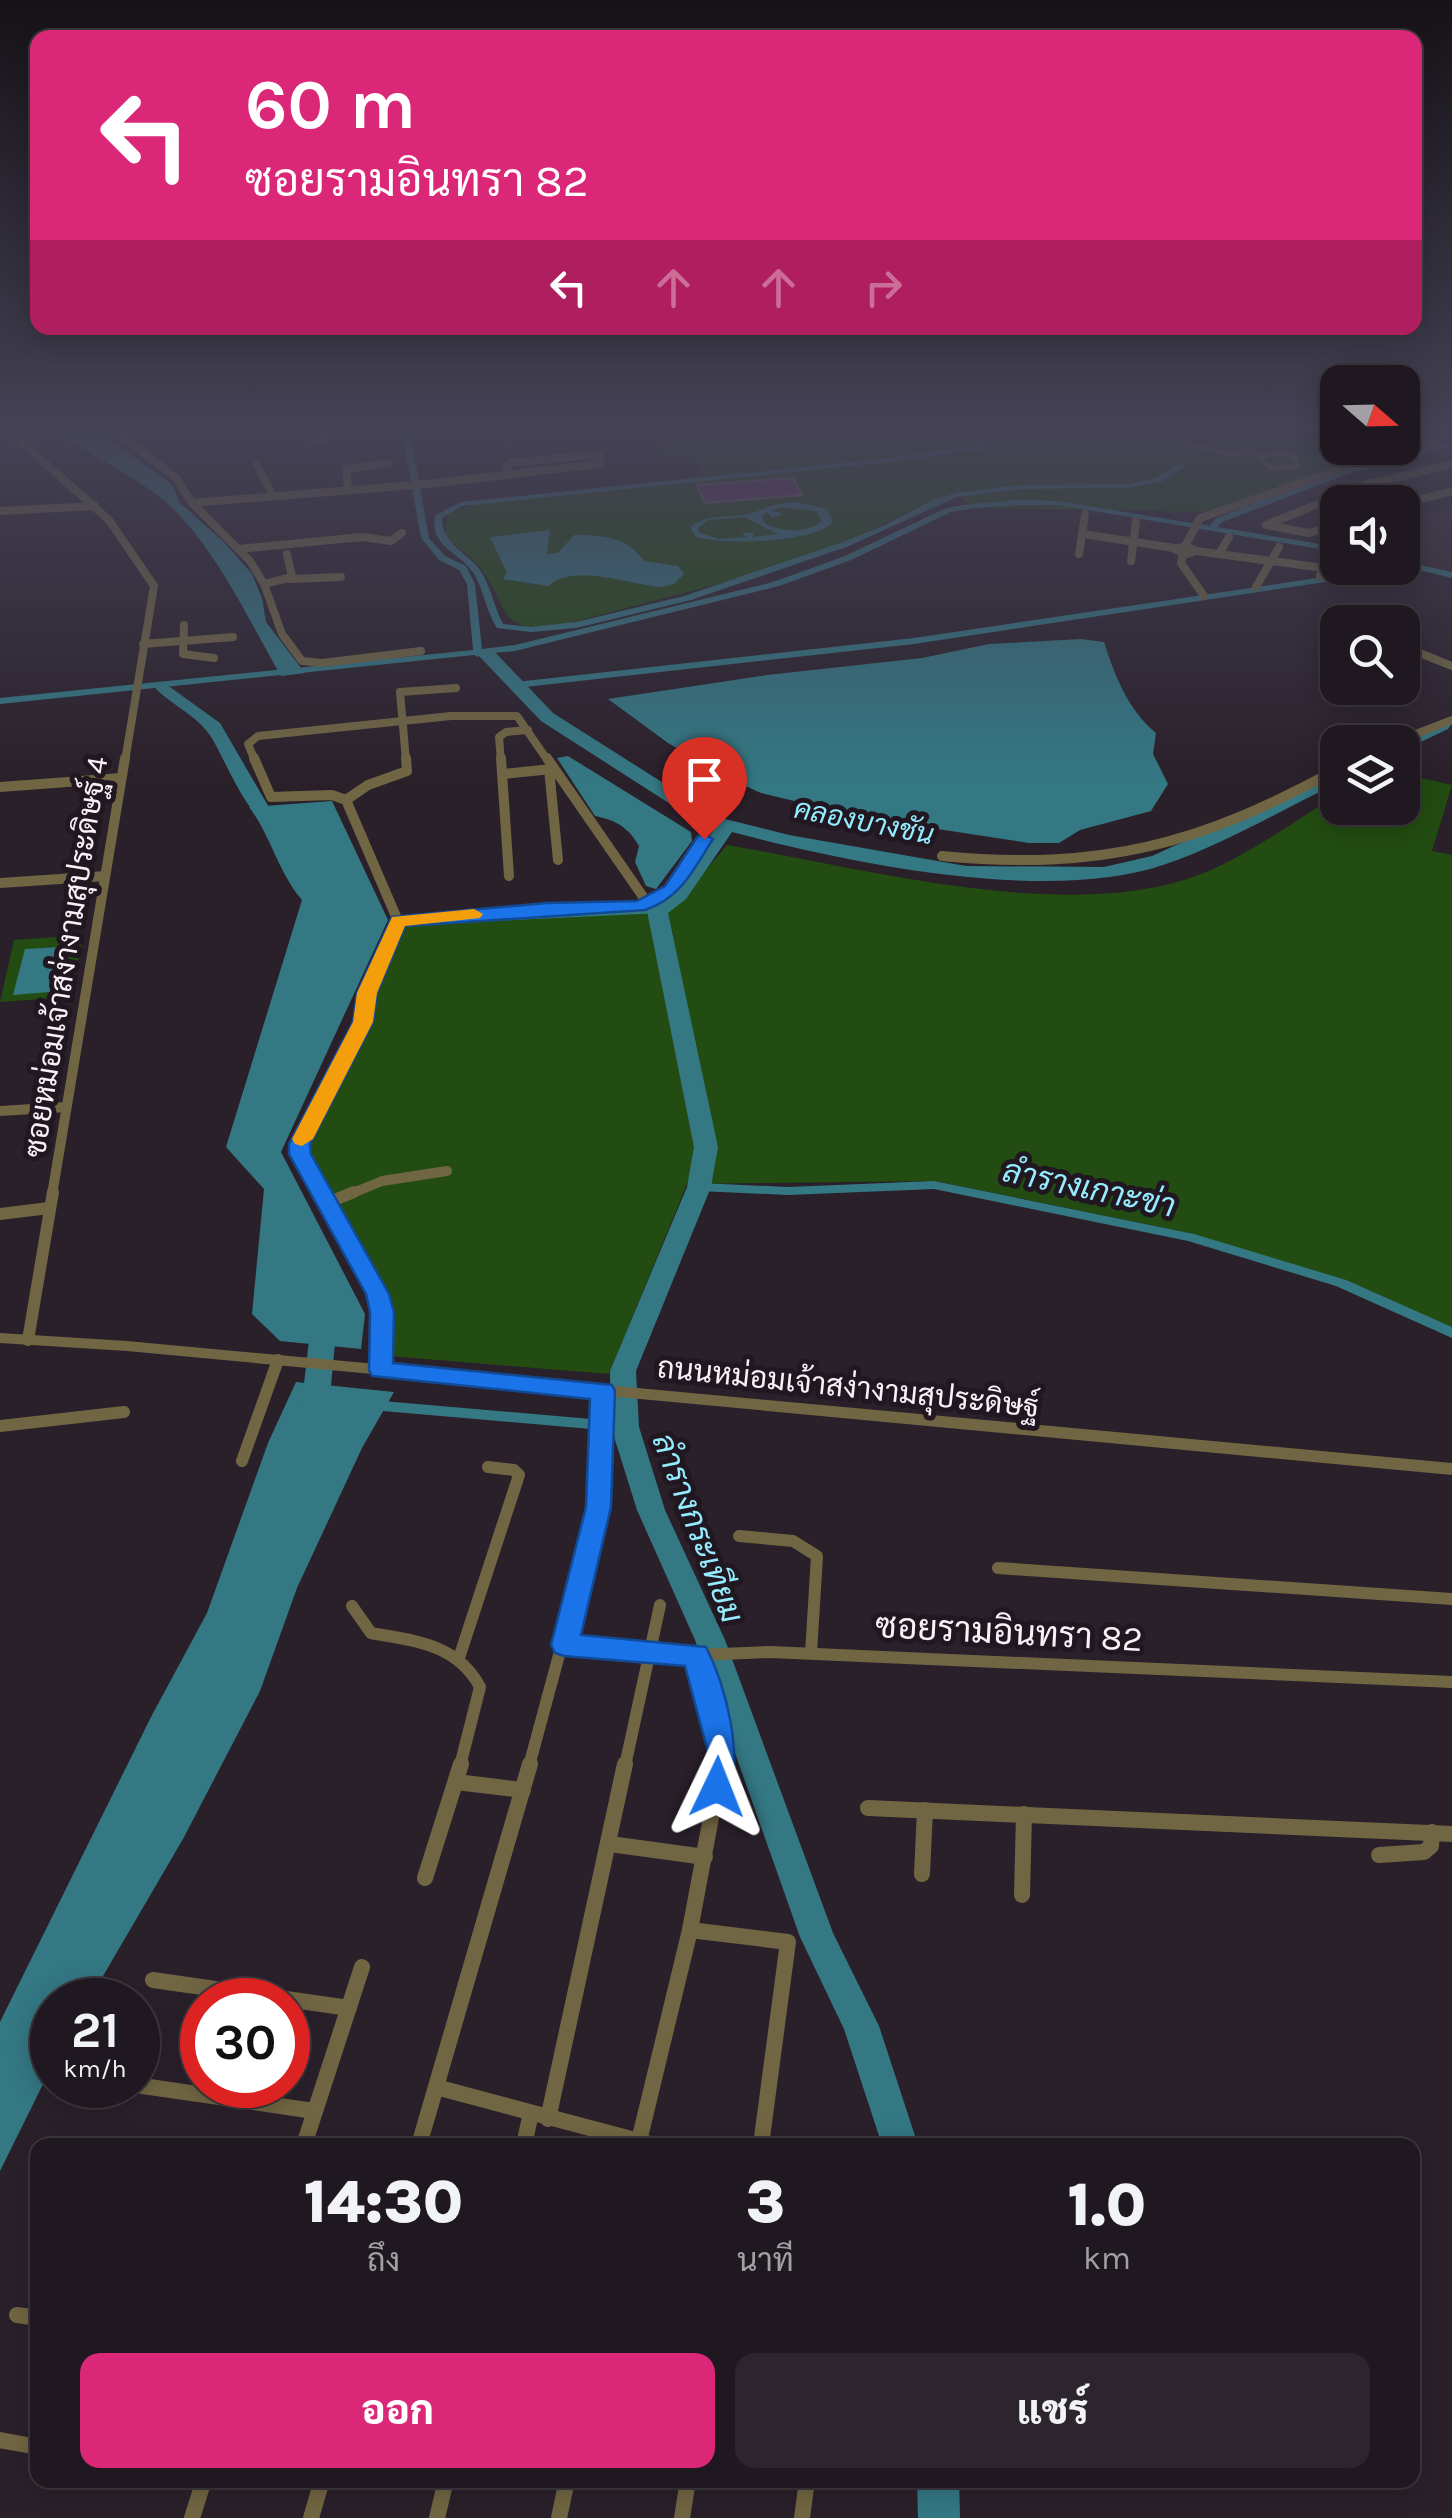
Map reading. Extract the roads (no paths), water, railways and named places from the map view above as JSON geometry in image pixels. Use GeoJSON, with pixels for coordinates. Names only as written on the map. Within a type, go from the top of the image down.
{"type":"FeatureCollection","features":[{"type":"Feature","properties":{"kind":"street","name":"ซอยหม่อมเจ้าสง่างามสุประดิษฐ์ 4"},"geometry":{"type":"LineString","coordinates":[[28,1340],[154,586],[135,549]]}},
{"type":"Feature","properties":{"kind":"street"},"geometry":{"type":"LineString","coordinates":[[244,549],[239,549],[264,584],[282,634],[302,661],[322,663],[421,651]]}},
{"type":"Feature","properties":{"kind":"street"},"geometry":{"type":"LineString","coordinates":[[1079,554],[1080,549]]}},
{"type":"Feature","properties":{"kind":"street"},"geometry":{"type":"LineString","coordinates":[[1131,561],[1132,549]]}},
{"type":"Feature","properties":{"kind":"street"},"geometry":{"type":"LineString","coordinates":[[1177,549],[1320,572]]}},
{"type":"Feature","properties":{"kind":"street"},"geometry":{"type":"LineString","coordinates":[[1220,554],[1223,549]]}},
{"type":"Feature","properties":{"kind":"street"},"geometry":{"type":"LineString","coordinates":[[1256,587],[1277,549]]}},
{"type":"Feature","properties":{"kind":"street"},"geometry":{"type":"LineString","coordinates":[[1184,550],[1180,564],[1204,596]]}},
{"type":"Feature","properties":{"kind":"street"},"geometry":{"type":"LineString","coordinates":[[286,554],[290,579]]}},
{"type":"Feature","properties":{"kind":"street"},"geometry":{"type":"LineString","coordinates":[[264,584],[341,577]]}},
{"type":"Feature","properties":{"kind":"street"},"geometry":{"type":"LineString","coordinates":[[184,625],[183,654],[214,658]]}},
{"type":"Feature","properties":{"kind":"street"},"geometry":{"type":"LineString","coordinates":[[144,644],[233,637]]}},
{"type":"Feature","properties":{"kind":"street"},"geometry":{"type":"LineString","coordinates":[[1420,653],[1452,666]]}},
{"type":"Feature","properties":{"kind":"street"},"geometry":{"type":"LineString","coordinates":[[346,800],[368,785],[406,774],[400,692],[456,688]]}},
{"type":"Feature","properties":{"kind":"street"},"geometry":{"type":"LineString","coordinates":[[381,1370],[382,1312],[378,1294],[300,1154],[300,1144],[363,1022],[367,993],[398,921],[346,800],[332,795],[271,796],[248,744],[258,736],[405,721],[517,716],[637,886],[644,904]]}},
{"type":"Feature","properties":{"kind":"street"},"geometry":{"type":"LineString","coordinates":[[1420,733],[1452,720]]}},
{"type":"Feature","properties":{"kind":"street"},"geometry":{"type":"LineString","coordinates":[[508,876],[499,737],[506,732],[528,730]]}},
{"type":"Feature","properties":{"kind":"street"},"geometry":{"type":"LineString","coordinates":[[502,774],[552,769]]}},
{"type":"Feature","properties":{"kind":"street"},"geometry":{"type":"LineString","coordinates":[[552,769],[558,860]]}},
{"type":"Feature","properties":{"kind":"street"},"geometry":{"type":"LineString","coordinates":[[0,788],[121,778]]}},
{"type":"Feature","properties":{"kind":"street"},"geometry":{"type":"LineString","coordinates":[[942,856],[1037,864],[1156,850],[1272,805],[1320,779]]}},
{"type":"Feature","properties":{"kind":"street"},"geometry":{"type":"LineString","coordinates":[[398,921],[644,904],[672,889],[704,839]]}},
{"type":"Feature","properties":{"kind":"street"},"geometry":{"type":"LineString","coordinates":[[0,883],[105,876]]}},
{"type":"Feature","properties":{"kind":"street"},"geometry":{"type":"LineString","coordinates":[[0,1112],[66,1106]]}},
{"type":"Feature","properties":{"kind":"street"},"geometry":{"type":"LineString","coordinates":[[328,1203],[382,1181],[448,1171]]}},
{"type":"Feature","properties":{"kind":"street"},"geometry":{"type":"LineString","coordinates":[[0,1214],[50,1208]]}},
{"type":"Feature","properties":{"kind":"street","name":"ถนนหม่อมเจ้าสง่างามสุประดิษฐ์"},"geometry":{"type":"LineString","coordinates":[[0,1338],[283,1360],[1452,1469]]}},
{"type":"Feature","properties":{"kind":"street"},"geometry":{"type":"LineString","coordinates":[[242,1461],[283,1360]]}},
{"type":"Feature","properties":{"kind":"street"},"geometry":{"type":"LineString","coordinates":[[421,2138],[564,1645],[598,1507],[600,1424],[607,1392]]}},
{"type":"Feature","properties":{"kind":"street"},"geometry":{"type":"LineString","coordinates":[[0,1426],[124,1412]]}},
{"type":"Feature","properties":{"kind":"street"},"geometry":{"type":"LineString","coordinates":[[459,1658],[519,1476],[514,1470],[488,1466]]}},
{"type":"Feature","properties":{"kind":"street"},"geometry":{"type":"LineString","coordinates":[[739,1536],[802,1544],[817,1556],[812,1653]]}},
{"type":"Feature","properties":{"kind":"street"},"geometry":{"type":"LineString","coordinates":[[998,1568],[1452,1599]]}},
{"type":"Feature","properties":{"kind":"street"},"geometry":{"type":"LineString","coordinates":[[528,2138],[539,2116],[610,1844],[660,1605]]}},
{"type":"Feature","properties":{"kind":"street"},"geometry":{"type":"LineString","coordinates":[[352,1606],[364,1629],[371,1633],[421,1640],[459,1658],[480,1687],[456,1782],[425,1878]]}},
{"type":"Feature","properties":{"kind":"street","name":"ซอยรามอินทรา 82"},"geometry":{"type":"LineString","coordinates":[[564,1645],[696,1655],[812,1653],[1452,1682]]}},
{"type":"Feature","properties":{"kind":"street"},"geometry":{"type":"LineString","coordinates":[[645,2138],[705,1858],[723,1752],[696,1655]]}},
{"type":"Feature","properties":{"kind":"street"},"geometry":{"type":"LineString","coordinates":[[456,1782],[523,1790]]}},
{"type":"Feature","properties":{"kind":"street"},"geometry":{"type":"LineString","coordinates":[[868,1808],[1452,1834]]}},
{"type":"Feature","properties":{"kind":"street"},"geometry":{"type":"LineString","coordinates":[[922,1874],[925,1810]]}},
{"type":"Feature","properties":{"kind":"street"},"geometry":{"type":"LineString","coordinates":[[1022,1896],[1024,1814]]}},
{"type":"Feature","properties":{"kind":"street"},"geometry":{"type":"LineString","coordinates":[[1379,1855],[1424,1852],[1431,1846],[1432,1832]]}},
{"type":"Feature","properties":{"kind":"street"},"geometry":{"type":"LineString","coordinates":[[610,1844],[705,1858]]}},
{"type":"Feature","properties":{"kind":"street"},"geometry":{"type":"LineString","coordinates":[[690,1930],[788,1942],[762,2138]]}},
{"type":"Feature","properties":{"kind":"street"},"geometry":{"type":"LineString","coordinates":[[306,2138],[362,1967]]}},
{"type":"Feature","properties":{"kind":"street"},"geometry":{"type":"LineString","coordinates":[[160,1981],[349,2008]]}},
{"type":"Feature","properties":{"kind":"street"},"geometry":{"type":"LineString","coordinates":[[436,2087],[622,2138]]}},
{"type":"Feature","properties":{"kind":"street"},"geometry":{"type":"LineString","coordinates":[[160,2089],[314,2111]]}},
{"type":"Feature","properties":{"kind":"street"},"geometry":{"type":"LineString","coordinates":[[16,2315],[30,2317]]}},
{"type":"Feature","properties":{"kind":"street"},"geometry":{"type":"LineString","coordinates":[[0,2440],[30,2445]]}},
{"type":"Feature","properties":{"kind":"street"},"geometry":{"type":"LineString","coordinates":[[192,2518],[201,2488]]}},
{"type":"Feature","properties":{"kind":"street"},"geometry":{"type":"LineString","coordinates":[[312,2518],[320,2488]]}},
{"type":"Feature","properties":{"kind":"street"},"geometry":{"type":"LineString","coordinates":[[437,2518],[444,2488]]}},
{"type":"Feature","properties":{"kind":"street"},"geometry":{"type":"LineString","coordinates":[[559,2518],[565,2488]]}},
{"type":"Feature","properties":{"kind":"street"},"geometry":{"type":"LineString","coordinates":[[682,2518],[687,2488]]}},
{"type":"Feature","properties":{"kind":"street"},"geometry":{"type":"LineString","coordinates":[[802,2518],[806,2488]]}},
{"type":"Feature","properties":{"kind":"water"},"geometry":{"type":"Polygon","coordinates":[[[207,549],[230,549],[252,574],[266,622],[305,673],[281,676],[207,549]]]}},
{"type":"Feature","properties":{"kind":"water"},"geometry":{"type":"Polygon","coordinates":[[[495,549],[548,549],[547,554],[562,549],[633,549],[644,561],[678,566],[684,574],[674,584],[662,587],[587,575],[559,579],[548,586],[503,579],[507,573],[495,549]]]}},
{"type":"Feature","properties":{"kind":"water"},"geometry":{"type":"Polygon","coordinates":[[[1081,639],[1104,642],[1130,703],[1156,733],[1153,754],[1168,784],[1151,811],[1080,830],[1059,843],[1029,843],[865,818],[761,793],[668,743],[608,699],[767,675],[922,658],[989,644],[1081,639]]]}},
{"type":"Feature","properties":{"kind":"water"},"geometry":{"type":"Polygon","coordinates":[[[568,756],[691,832],[692,841],[656,889],[646,886],[635,862],[639,846],[631,834],[595,816],[557,758],[568,756]]]}},
{"type":"Feature","properties":{"kind":"water"},"geometry":{"type":"Polygon","coordinates":[[[332,801],[388,920],[281,1152],[365,1314],[361,1349],[280,1341],[252,1314],[264,1189],[226,1147],[302,900],[249,807],[332,801]]]}},
{"type":"Feature","properties":{"kind":"water"},"geometry":{"type":"Polygon","coordinates":[[[60,947],[50,992],[13,995],[25,949],[60,947]]]}},
{"type":"Feature","properties":{"kind":"water"},"geometry":{"type":"Polygon","coordinates":[[[296,1382],[394,1392],[362,1448],[297,1588],[260,1691],[183,1839],[102,1978],[30,1978],[31,2108],[0,2171],[0,2022],[151,1717],[207,1613],[268,1443],[296,1382]]]}},
{"type":"Feature","properties":{"kind":"waterway"},"geometry":{"type":"LineString","coordinates":[[434,549],[442,558],[463,568],[471,584],[478,652]]}},
{"type":"Feature","properties":{"kind":"waterway"},"geometry":{"type":"LineString","coordinates":[[453,549],[478,574],[500,626],[531,630],[576,625],[688,598],[833,549]]}},
{"type":"Feature","properties":{"kind":"waterway"},"geometry":{"type":"LineString","coordinates":[[478,652],[515,648],[776,584],[868,549]]}},
{"type":"Feature","properties":{"kind":"waterway"},"geometry":{"type":"LineString","coordinates":[[1420,567],[1452,575]]}},
{"type":"Feature","properties":{"kind":"waterway"},"geometry":{"type":"LineString","coordinates":[[516,685],[914,641],[1320,580]]}},
{"type":"Feature","properties":{"kind":"waterway","name":"คลองบางชัน"},"geometry":{"type":"LineString","coordinates":[[0,701],[478,652]]}},
{"type":"Feature","properties":{"kind":"waterway","name":"คลองบางชัน"},"geometry":{"type":"LineString","coordinates":[[486,653],[547,717],[710,821],[727,825]]}},
{"type":"Feature","properties":{"kind":"waterway"},"geometry":{"type":"LineString","coordinates":[[163,687],[214,727],[262,812],[284,828]]}},
{"type":"Feature","properties":{"kind":"waterway","name":"คลองบางชัน"},"geometry":{"type":"LineString","coordinates":[[1420,735],[1442,725]]}},
{"type":"Feature","properties":{"kind":"waterway","name":"คลองบางชัน"},"geometry":{"type":"LineString","coordinates":[[727,825],[788,841],[966,872],[1104,873],[1159,860],[1320,784]]}},
{"type":"Feature","properties":{"kind":"waterway","name":"ลำรางกระเทียม"},"geometry":{"type":"LineString","coordinates":[[727,825],[679,895],[657,911],[706,1147],[699,1187],[623,1371],[625,1427],[651,1510],[710,1640],[817,1937],[861,2026],[898,2138]]}},
{"type":"Feature","properties":{"kind":"waterway"},"geometry":{"type":"LineString","coordinates":[[473,919],[657,911]]}},
{"type":"Feature","properties":{"kind":"waterway","name":"ลำรางเกาะข่า"},"geometry":{"type":"LineString","coordinates":[[699,1187],[788,1191],[934,1185],[1189,1237],[1341,1283],[1452,1333]]}},
{"type":"Feature","properties":{"kind":"waterway"},"geometry":{"type":"LineString","coordinates":[[314,1418],[323,1332],[316,1315]]}},
{"type":"Feature","properties":{"kind":"waterway"},"geometry":{"type":"LineString","coordinates":[[371,1405],[625,1427]]}},
{"type":"Feature","properties":{"kind":"waterway","name":"ลำรางกระเทียม"},"geometry":{"type":"LineString","coordinates":[[938,2488],[939,2518]]}}]}
